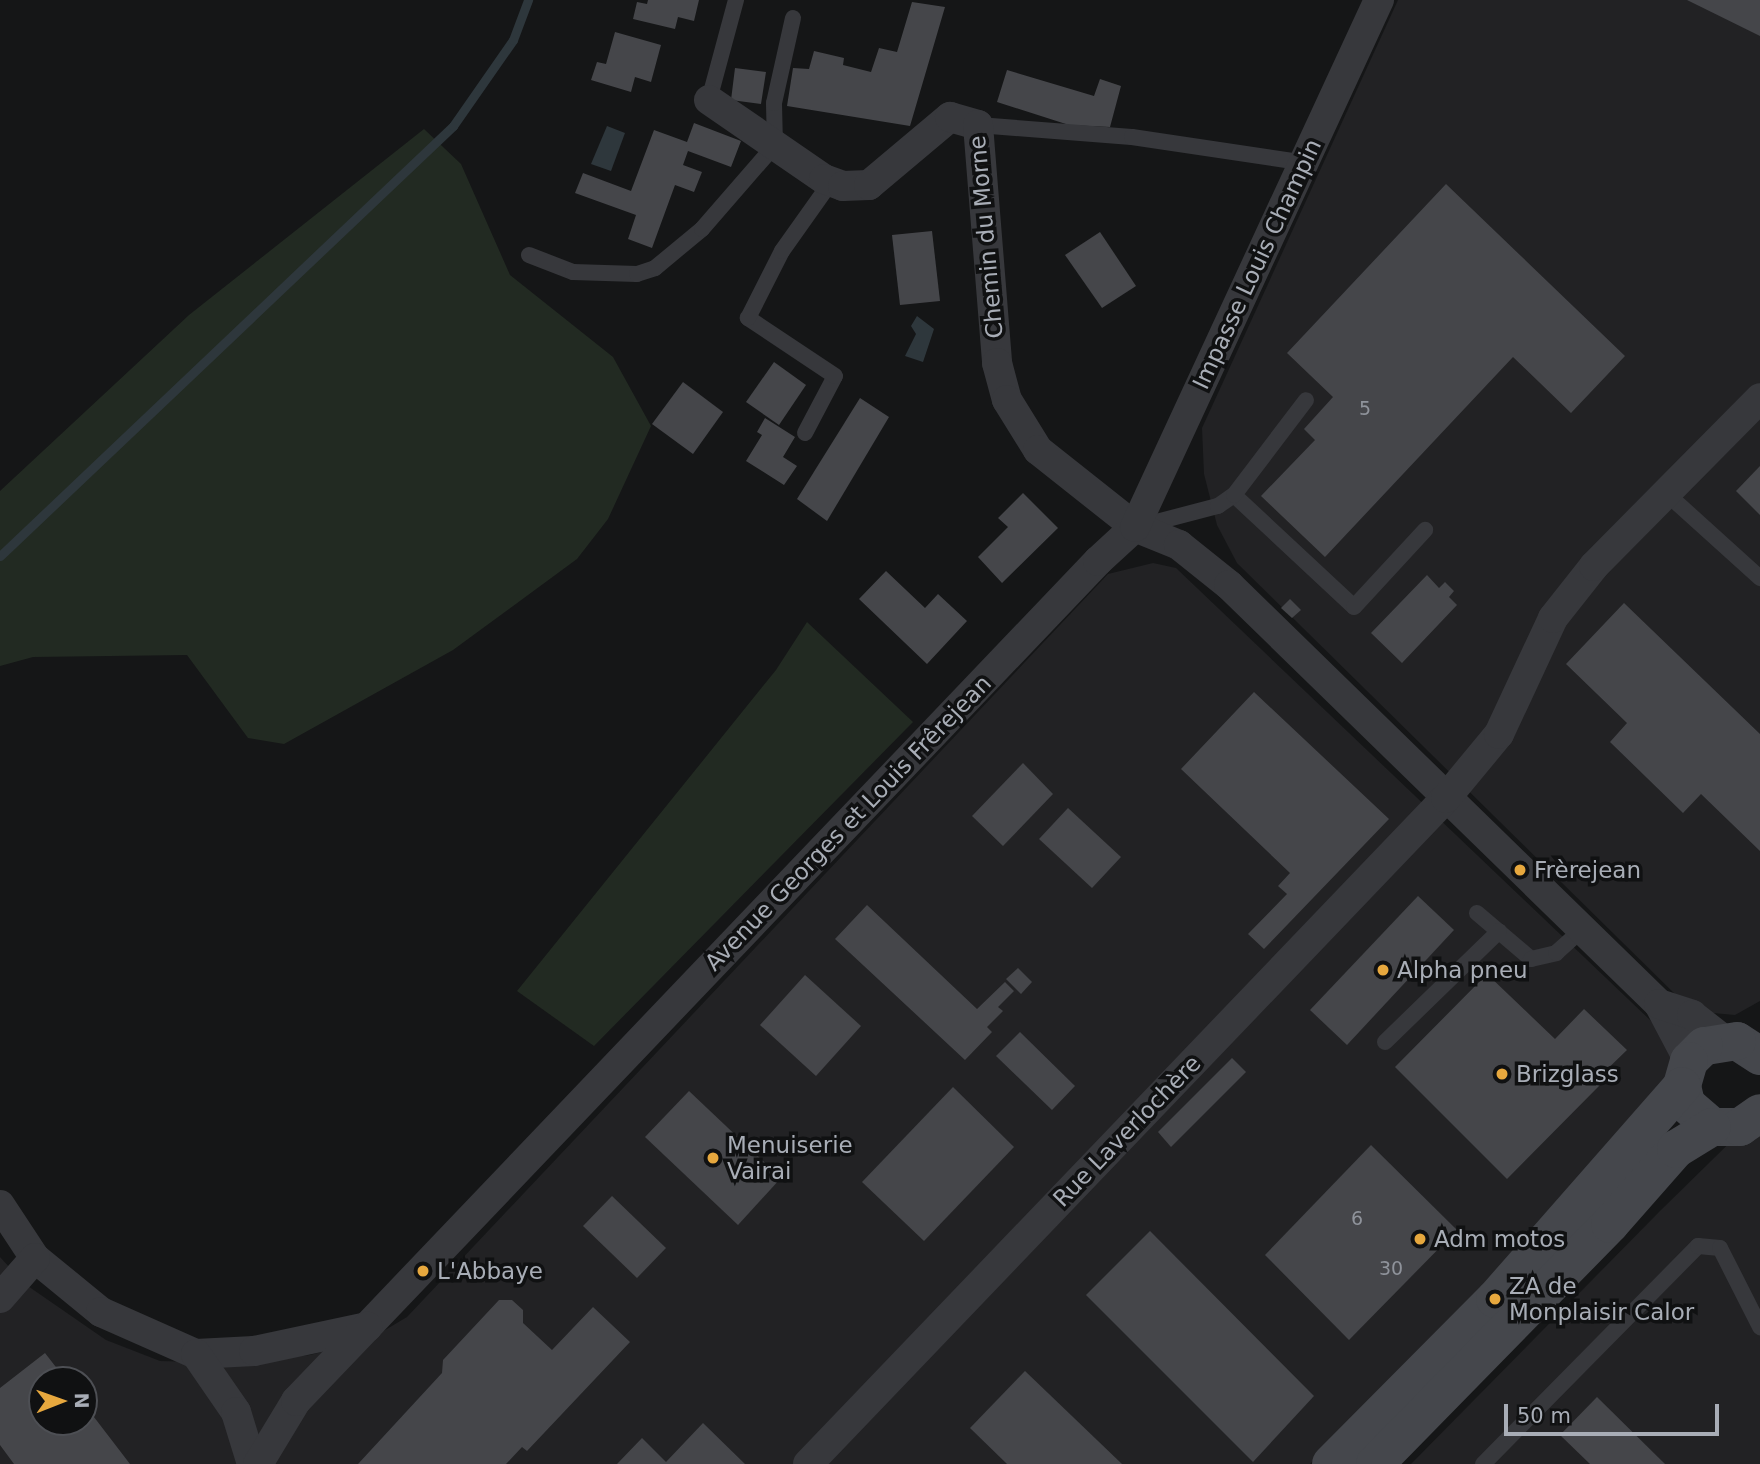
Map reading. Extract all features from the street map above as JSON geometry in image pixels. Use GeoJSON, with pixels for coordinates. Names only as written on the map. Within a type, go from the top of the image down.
{"type":"FeatureCollection","features":[{"type":"Feature","properties":{"kind":"main road"},"geometry":{"type":"LineString","coordinates":[[1331,1464],[1495,1299],[1685,1073],[1704,1046],[1748,1044]]}},
{"type":"Feature","properties":{"kind":"main road"},"geometry":{"type":"LineString","coordinates":[[1685,1073],[1686,1104],[1712,1127],[1726,1129],[1757,1123]]}},
{"type":"Feature","properties":{"kind":"main road"},"geometry":{"type":"LineString","coordinates":[[1375,1464],[1610,1224],[1676,1149],[1712,1127]]}},
{"type":"Feature","properties":{"kind":"street","name":"Impasse Louis Champin"},"geometry":{"type":"LineString","coordinates":[[1135,527],[1306,163],[1379,0]]}},
{"type":"Feature","properties":{"kind":"street","name":"Chemin du Morne"},"geometry":{"type":"LineString","coordinates":[[709,100],[831,182],[843,186],[869,185],[950,117],[978,125],[997,363],[1007,400],[1038,450],[1135,527]]}},
{"type":"Feature","properties":{"kind":"street","name":"Rue Laverlochère"},"geometry":{"type":"LineString","coordinates":[[808,1464],[1446,798],[1499,734],[1553,618],[1594,566],[1760,398]]}},
{"type":"Feature","properties":{"kind":"street"},"geometry":{"type":"LineString","coordinates":[[1135,527],[1179,545],[1229,585],[1659,1004],[1685,1073]]}},
{"type":"Feature","properties":{"kind":"street","name":"Avenue Georges et Louis Frêrejean"},"geometry":{"type":"LineString","coordinates":[[367,1327],[1098,561],[1135,527]]}},
{"type":"Feature","properties":{"kind":"street"},"geometry":{"type":"LineString","coordinates":[[1659,1004],[1692,1015],[1748,1044]]}},
{"type":"Feature","properties":{"kind":"street"},"geometry":{"type":"LineString","coordinates":[[0,1205],[35,1258],[101,1312],[196,1354],[254,1350],[367,1327]]}},
{"type":"Feature","properties":{"kind":"street"},"geometry":{"type":"LineString","coordinates":[[0,1298],[35,1258]]}},
{"type":"Feature","properties":{"kind":"street"},"geometry":{"type":"LineString","coordinates":[[257,1464],[296,1401],[367,1327]]}},
{"type":"Feature","properties":{"kind":"street"},"geometry":{"type":"LineString","coordinates":[[196,1354],[236,1412],[252,1464]]}},
{"type":"Feature","properties":{"kind":"lane"},"geometry":{"type":"LineString","coordinates":[[709,100],[736,0]]}},
{"type":"Feature","properties":{"kind":"lane"},"geometry":{"type":"LineString","coordinates":[[529,255],[573,272],[606,276],[655,268],[702,229],[775,145],[774,103],[793,18]]}},
{"type":"Feature","properties":{"kind":"lane"},"geometry":{"type":"LineString","coordinates":[[978,125],[1132,137],[1306,163]]}},
{"type":"Feature","properties":{"kind":"lane"},"geometry":{"type":"LineString","coordinates":[[805,433],[835,376],[748,318],[782,251],[831,182]]}},
{"type":"Feature","properties":{"kind":"lane"},"geometry":{"type":"LineString","coordinates":[[1135,527],[1219,506],[1234,495],[1306,400]]}},
{"type":"Feature","properties":{"kind":"lane"},"geometry":{"type":"LineString","coordinates":[[1666,493],[1760,578]]}},
{"type":"Feature","properties":{"kind":"lane"},"geometry":{"type":"LineString","coordinates":[[1234,495],[1353,607],[1425,530]]}},
{"type":"Feature","properties":{"kind":"lane"},"geometry":{"type":"LineString","coordinates":[[1477,913],[1531,959],[1556,953],[1583,929]]}},
{"type":"Feature","properties":{"kind":"lane"},"geometry":{"type":"LineString","coordinates":[[1385,1042],[1499,932]]}},
{"type":"Feature","properties":{"kind":"lane"},"geometry":{"type":"LineString","coordinates":[[1483,1464],[1698,1246],[1720,1248],[1760,1327]]}},
{"type":"Feature","properties":{"kind":"shaded area"},"geometry":{"type":"Polygon","coordinates":[[[1398,0],[1760,0],[1760,1001],[1735,1015],[1713,1013],[1681,1000],[1237,563],[1217,525],[1204,474],[1202,428],[1398,0]]]}},
{"type":"Feature","properties":{"kind":"shaded area"},"geometry":{"type":"Polygon","coordinates":[[[607,126],[625,133],[611,171],[591,164],[607,126]]]}},
{"type":"Feature","properties":{"kind":"shaded area"},"geometry":{"type":"Polygon","coordinates":[[[424,129],[461,164],[510,275],[613,357],[651,426],[608,519],[577,559],[453,650],[284,744],[248,738],[187,655],[33,657],[0,666],[0,491],[189,315],[424,129]]]}},
{"type":"Feature","properties":{"kind":"shaded area"},"geometry":{"type":"Polygon","coordinates":[[[917,316],[934,329],[923,362],[905,356],[916,334],[911,326],[917,316]]]}},
{"type":"Feature","properties":{"kind":"shaded area"},"geometry":{"type":"Polygon","coordinates":[[[1153,563],[1176,568],[1671,1040],[1678,1062],[1656,1108],[1310,1464],[0,1464],[0,1257],[25,1284],[106,1340],[160,1361],[232,1363],[310,1355],[370,1339],[407,1317],[1108,574],[1153,563]]]}},
{"type":"Feature","properties":{"kind":"shaded area"},"geometry":{"type":"Polygon","coordinates":[[[807,622],[913,722],[594,1046],[517,991],[776,670],[807,622]]]}},
{"type":"Feature","properties":{"kind":"shaded area"},"geometry":{"type":"Polygon","coordinates":[[[1760,1113],[1760,1464],[1411,1464],[1660,1211],[1760,1113]]]}},
{"type":"Feature","properties":{"kind":"building"},"geometry":{"type":"Polygon","coordinates":[[[648,0],[699,0],[694,21],[678,17],[675,29],[633,19],[637,2],[647,4],[648,0]]]}},
{"type":"Feature","properties":{"kind":"building"},"geometry":{"type":"Polygon","coordinates":[[[1687,0],[1760,0],[1760,36],[1687,0]]]}},
{"type":"Feature","properties":{"kind":"building"},"geometry":{"type":"Polygon","coordinates":[[[912,2],[945,7],[910,126],[787,106],[793,68],[809,69],[814,51],[844,58],[843,65],[871,72],[879,48],[897,52],[912,2]]]}},
{"type":"Feature","properties":{"kind":"building"},"geometry":{"type":"Polygon","coordinates":[[[615,32],[661,45],[651,82],[635,77],[631,92],[591,80],[597,62],[606,64],[615,32]]]}},
{"type":"Feature","properties":{"kind":"building"},"geometry":{"type":"Polygon","coordinates":[[[735,68],[766,72],[761,104],[731,100],[735,68]]]}},
{"type":"Feature","properties":{"kind":"building"},"geometry":{"type":"Polygon","coordinates":[[[1007,70],[1094,96],[1100,79],[1121,86],[1110,127],[1069,125],[997,102],[1007,70]]]}},
{"type":"Feature","properties":{"kind":"building"},"geometry":{"type":"Polygon","coordinates":[[[694,123],[741,141],[731,167],[688,151],[683,165],[702,172],[694,192],[675,185],[652,248],[628,239],[636,215],[575,193],[583,173],[631,191],[654,130],[687,142],[694,123]]]}},
{"type":"Feature","properties":{"kind":"building"},"geometry":{"type":"Polygon","coordinates":[[[1446,184],[1625,356],[1571,413],[1513,357],[1325,557],[1261,496],[1315,440],[1304,429],[1333,397],[1287,353],[1446,184]]]}},
{"type":"Feature","properties":{"kind":"building"},"geometry":{"type":"Polygon","coordinates":[[[932,231],[940,301],[900,305],[892,235],[932,231]]]}},
{"type":"Feature","properties":{"kind":"building"},"geometry":{"type":"Polygon","coordinates":[[[1100,232],[1136,286],[1102,308],[1065,255],[1100,232]]]}},
{"type":"Feature","properties":{"kind":"building"},"geometry":{"type":"Polygon","coordinates":[[[774,362],[806,385],[779,425],[746,402],[774,362]]]}},
{"type":"Feature","properties":{"kind":"building"},"geometry":{"type":"Polygon","coordinates":[[[683,382],[723,412],[693,454],[652,424],[683,382]]]}},
{"type":"Feature","properties":{"kind":"building"},"geometry":{"type":"Polygon","coordinates":[[[860,398],[889,417],[827,521],[797,499],[860,398]]]}},
{"type":"Feature","properties":{"kind":"building"},"geometry":{"type":"Polygon","coordinates":[[[765,418],[795,437],[783,457],[797,466],[784,485],[746,461],[762,435],[757,432],[765,418]]]}},
{"type":"Feature","properties":{"kind":"building"},"geometry":{"type":"Polygon","coordinates":[[[1760,466],[1760,515],[1736,491],[1760,466]]]}},
{"type":"Feature","properties":{"kind":"building"},"geometry":{"type":"Polygon","coordinates":[[[1023,493],[1058,528],[1002,583],[978,557],[1008,527],[998,518],[1023,493]]]}},
{"type":"Feature","properties":{"kind":"building"},"geometry":{"type":"Polygon","coordinates":[[[886,571],[925,608],[938,594],[967,621],[927,664],[859,599],[886,571]]]}},
{"type":"Feature","properties":{"kind":"building"},"geometry":{"type":"Polygon","coordinates":[[[1427,575],[1439,588],[1445,582],[1454,591],[1449,597],[1457,605],[1402,663],[1371,633],[1427,575]]]}},
{"type":"Feature","properties":{"kind":"building"},"geometry":{"type":"Polygon","coordinates":[[[1290,599],[1301,610],[1292,618],[1281,608],[1290,599]]]}},
{"type":"Feature","properties":{"kind":"building"},"geometry":{"type":"Polygon","coordinates":[[[1624,603],[1760,734],[1760,851],[1701,794],[1683,813],[1610,742],[1627,723],[1566,664],[1624,603]]]}},
{"type":"Feature","properties":{"kind":"building"},"geometry":{"type":"Polygon","coordinates":[[[1254,692],[1389,819],[1264,949],[1248,934],[1287,894],[1278,886],[1290,873],[1181,769],[1254,692]]]}},
{"type":"Feature","properties":{"kind":"building"},"geometry":{"type":"Polygon","coordinates":[[[1023,763],[1053,794],[1003,846],[972,816],[1023,763]]]}},
{"type":"Feature","properties":{"kind":"building"},"geometry":{"type":"Polygon","coordinates":[[[1068,808],[1121,857],[1092,888],[1039,839],[1068,808]]]}},
{"type":"Feature","properties":{"kind":"building","name":"Alpha pneu"},"geometry":{"type":"Polygon","coordinates":[[[1418,896],[1454,930],[1347,1045],[1310,1010],[1418,896]]]}},
{"type":"Feature","properties":{"kind":"building"},"geometry":{"type":"Polygon","coordinates":[[[867,905],[977,1009],[1005,982],[1014,991],[998,1007],[1003,1011],[987,1027],[992,1032],[965,1060],[835,939],[867,905]]]}},
{"type":"Feature","properties":{"kind":"building"},"geometry":{"type":"Polygon","coordinates":[[[1018,968],[1032,982],[1021,994],[1006,979],[1018,968]]]}},
{"type":"Feature","properties":{"kind":"building","name":"Brizglass"},"geometry":{"type":"Polygon","coordinates":[[[1487,974],[1555,1039],[1584,1009],[1627,1050],[1596,1080],[1600,1085],[1507,1179],[1395,1067],[1487,974]]]}},
{"type":"Feature","properties":{"kind":"building"},"geometry":{"type":"Polygon","coordinates":[[[805,975],[861,1026],[816,1076],[760,1025],[805,975]]]}},
{"type":"Feature","properties":{"kind":"building"},"geometry":{"type":"Polygon","coordinates":[[[1020,1032],[1075,1086],[1052,1110],[996,1056],[1020,1032]]]}},
{"type":"Feature","properties":{"kind":"building"},"geometry":{"type":"Polygon","coordinates":[[[1232,1058],[1246,1072],[1171,1147],[1158,1132],[1232,1058]]]}},
{"type":"Feature","properties":{"kind":"building"},"geometry":{"type":"Polygon","coordinates":[[[953,1087],[1014,1147],[924,1241],[862,1182],[953,1087]]]}},
{"type":"Feature","properties":{"kind":"building","name":"Menuiserie Vairai"},"geometry":{"type":"Polygon","coordinates":[[[689,1091],[781,1178],[738,1225],[645,1137],[689,1091]]]}},
{"type":"Feature","properties":{"kind":"building"},"geometry":{"type":"Polygon","coordinates":[[[1371,1145],[1457,1230],[1349,1340],[1265,1255],[1371,1145]]]}},
{"type":"Feature","properties":{"kind":"building"},"geometry":{"type":"Polygon","coordinates":[[[612,1196],[666,1248],[637,1278],[583,1226],[612,1196]]]}},
{"type":"Feature","properties":{"kind":"building"},"geometry":{"type":"Polygon","coordinates":[[[1150,1231],[1314,1396],[1253,1462],[1086,1295],[1150,1231]]]}},
{"type":"Feature","properties":{"kind":"building"},"geometry":{"type":"Polygon","coordinates":[[[499,1300],[512,1300],[523,1310],[523,1323],[552,1350],[593,1307],[630,1342],[527,1451],[522,1447],[506,1464],[358,1464],[442,1373],[443,1360],[499,1300]]]}},
{"type":"Feature","properties":{"kind":"building"},"geometry":{"type":"Polygon","coordinates":[[[45,1353],[55,1366],[28,1366],[45,1353]]]}},
{"type":"Feature","properties":{"kind":"building"},"geometry":{"type":"Polygon","coordinates":[[[28,1366],[28,1436],[98,1436],[98,1422],[130,1464],[14,1464],[0,1445],[0,1388],[28,1366]]]}},
{"type":"Feature","properties":{"kind":"building"},"geometry":{"type":"Polygon","coordinates":[[[1025,1371],[1122,1464],[1007,1464],[970,1428],[1025,1371]]]}},
{"type":"Feature","properties":{"kind":"building"},"geometry":{"type":"Polygon","coordinates":[[[1597,1397],[1665,1464],[1590,1464],[1560,1435],[1597,1397]]]}},
{"type":"Feature","properties":{"kind":"building"},"geometry":{"type":"Polygon","coordinates":[[[703,1423],[745,1464],[617,1464],[642,1438],[666,1462],[703,1423]]]}},
{"type":"Feature","properties":{"kind":"waterway"},"geometry":{"type":"LineString","coordinates":[[0,556],[453,126],[513,40],[528,0]]}},
{"type":"Feature","properties":{"kind":"place","name":"Frèrejean"},"geometry":{"type":"Point","coordinates":[1520,870]}},
{"type":"Feature","properties":{"kind":"place","name":"Alpha pneu"},"geometry":{"type":"Point","coordinates":[1383,970]}},
{"type":"Feature","properties":{"kind":"place","name":"Brizglass"},"geometry":{"type":"Point","coordinates":[1502,1074]}},
{"type":"Feature","properties":{"kind":"place","name":"Menuiserie Vairai"},"geometry":{"type":"Point","coordinates":[713,1158]}},
{"type":"Feature","properties":{"kind":"place","name":"Adm motos"},"geometry":{"type":"Point","coordinates":[1420,1239]}},
{"type":"Feature","properties":{"kind":"place","name":"L'Abbaye"},"geometry":{"type":"Point","coordinates":[423,1271]}},
{"type":"Feature","properties":{"kind":"place","name":"ZA de Monplaisir Calor"},"geometry":{"type":"Point","coordinates":[1495,1299]}}]}
